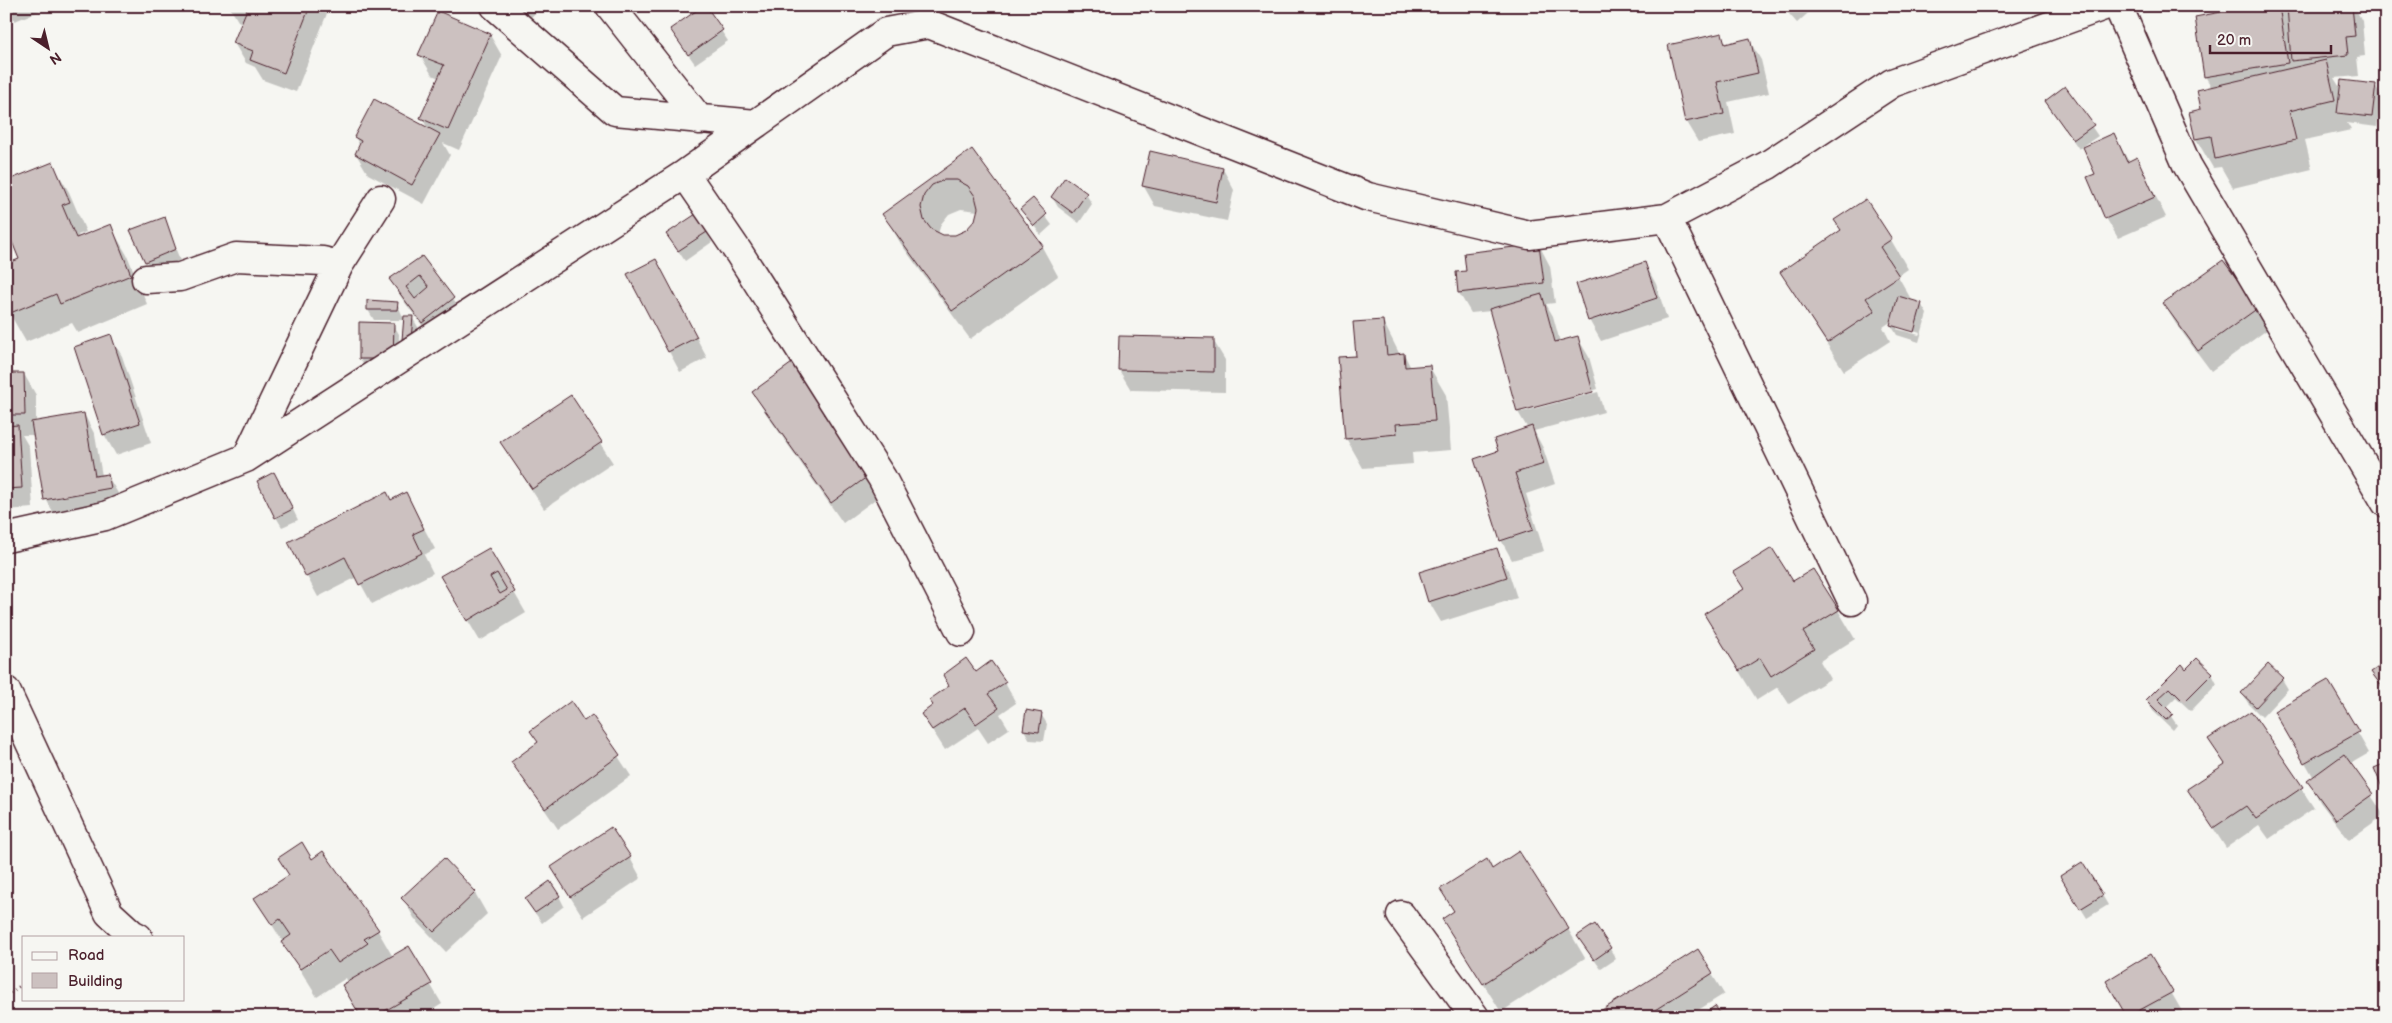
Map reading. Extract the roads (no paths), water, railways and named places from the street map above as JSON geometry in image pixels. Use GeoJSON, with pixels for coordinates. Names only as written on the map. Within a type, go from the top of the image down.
{"type":"FeatureCollection","features":[{"type":"Feature","properties":{"kind":"street"},"geometry":{"type":"LineString","coordinates":[[495,6],[615,110],[700,120],[756,124]]}},
{"type":"Feature","properties":{"kind":"street"},"geometry":{"type":"LineString","coordinates":[[610,6],[700,120]]}},
{"type":"Feature","properties":{"kind":"street"},"geometry":{"type":"LineString","coordinates":[[6,538],[105,516],[246,458],[685,174],[886,32],[931,15],[1368,197],[1529,235],[1666,218],[1768,165],[1892,83],[2104,6]]}},
{"type":"Feature","properties":{"kind":"street"},"geometry":{"type":"LineString","coordinates":[[2118,6],[2187,165],[2386,503]]}},
{"type":"Feature","properties":{"kind":"street"},"geometry":{"type":"LineString","coordinates":[[685,174],[739,253],[882,478],[961,632]]}},
{"type":"Feature","properties":{"kind":"street"},"geometry":{"type":"LineString","coordinates":[[246,458],[340,265],[381,199]]}},
{"type":"Feature","properties":{"kind":"street"},"geometry":{"type":"LineString","coordinates":[[1666,218],[1852,601]]}},
{"type":"Feature","properties":{"kind":"street"},"geometry":{"type":"LineString","coordinates":[[146,279],[180,277],[236,257],[323,261],[340,265]]}},
{"type":"Feature","properties":{"kind":"street"},"geometry":{"type":"LineString","coordinates":[[6,691],[109,913],[136,936]]}},
{"type":"Feature","properties":{"kind":"street"},"geometry":{"type":"LineString","coordinates":[[1400,915],[1475,1017]]}}]}
